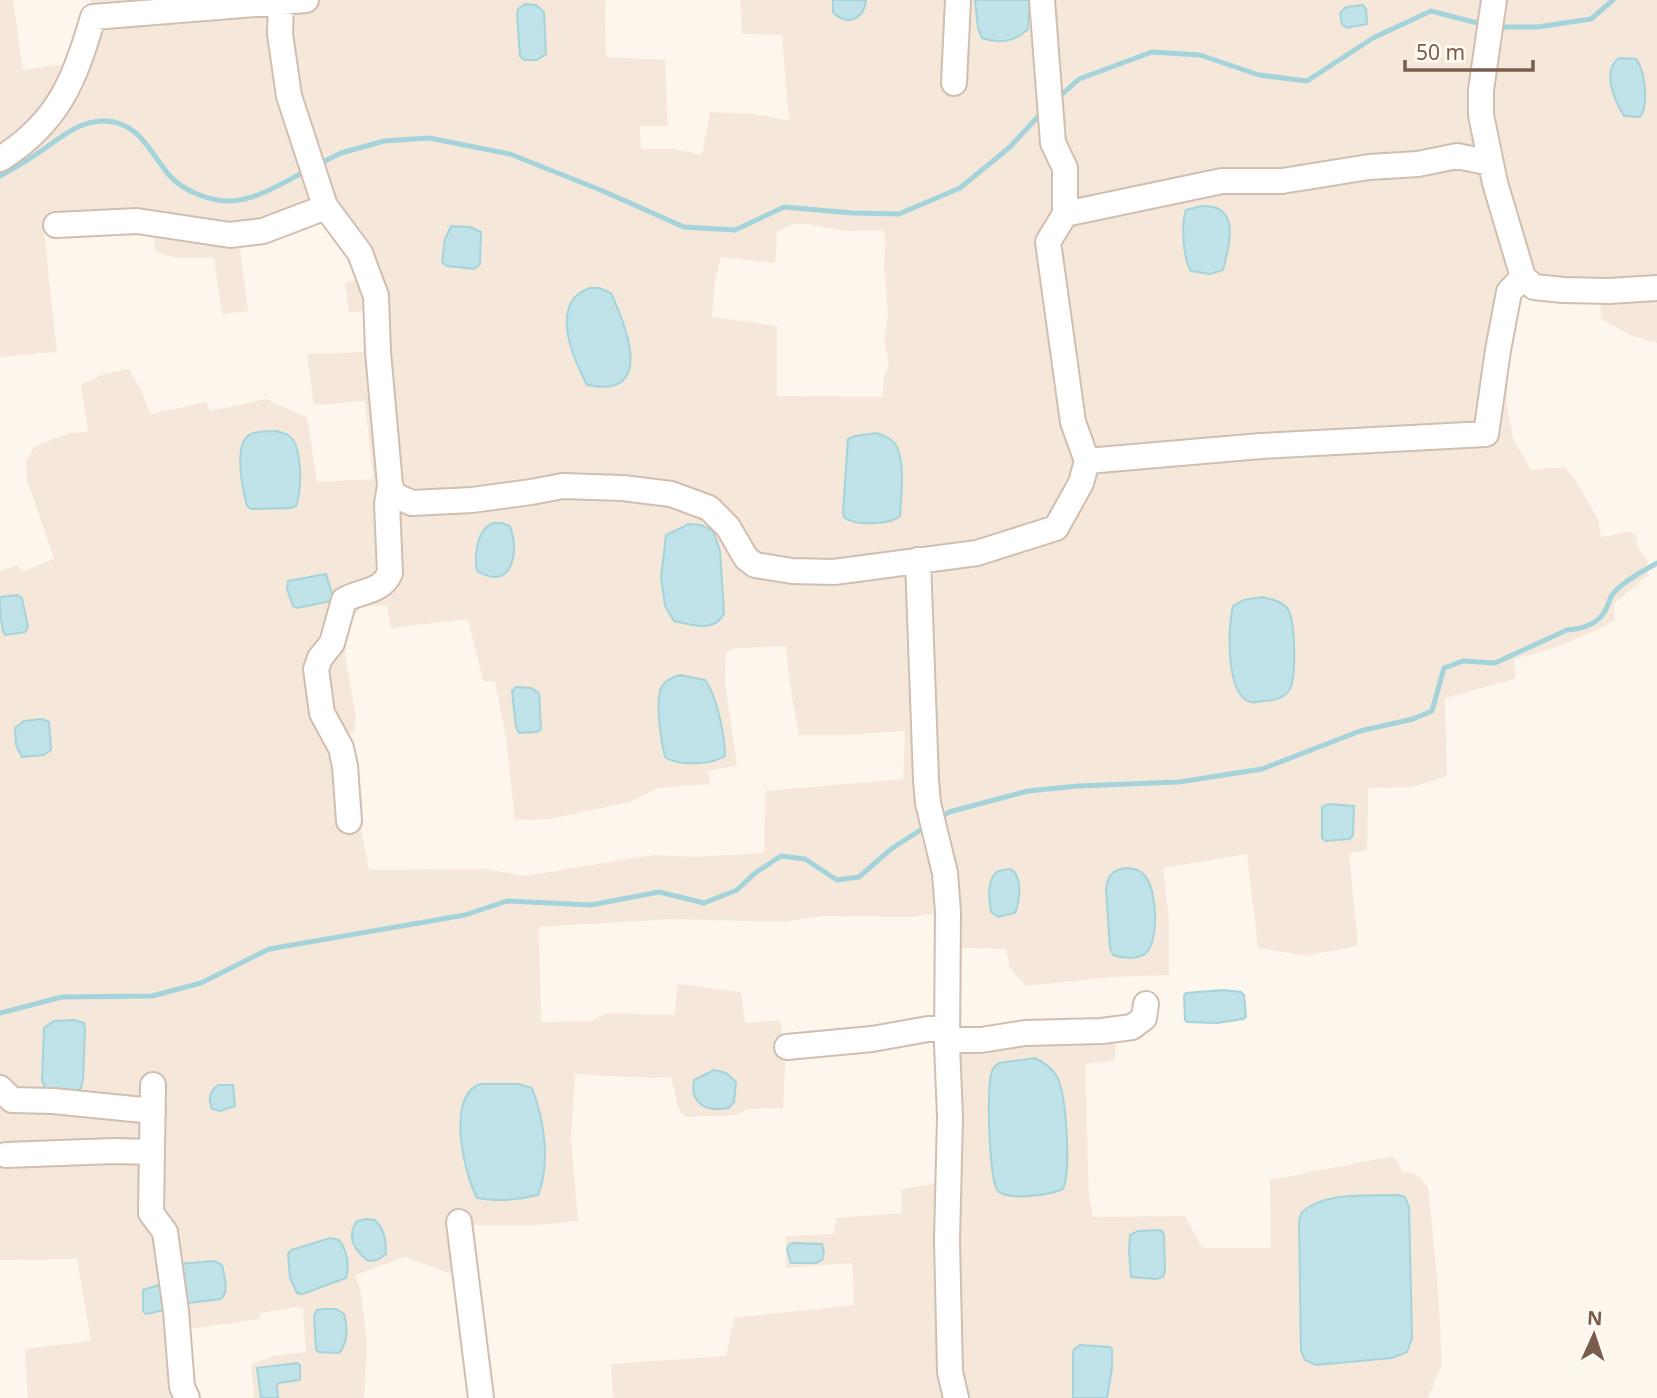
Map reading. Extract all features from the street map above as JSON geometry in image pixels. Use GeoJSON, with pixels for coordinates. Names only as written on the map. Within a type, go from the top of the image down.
{"type":"FeatureCollection","features":[{"type":"Feature","properties":{"kind":"street"},"geometry":{"type":"LineString","coordinates":[[0,159],[37,131],[62,99],[79,65],[93,16],[240,2],[306,0]]}},
{"type":"Feature","properties":{"kind":"street"},"geometry":{"type":"LineString","coordinates":[[954,83],[958,0]]}},
{"type":"Feature","properties":{"kind":"street"},"geometry":{"type":"LineString","coordinates":[[390,485],[394,495],[412,503],[472,499],[563,486],[623,488],[671,494],[709,508],[728,527],[746,558],[755,565],[792,571],[834,572],[976,553],[1056,528],[1081,483],[1087,461],[1073,422],[1048,242],[1065,214],[1065,168],[1053,143],[1042,0]]}},
{"type":"Feature","properties":{"kind":"street"},"geometry":{"type":"LineString","coordinates":[[1494,0],[1480,90],[1483,133],[1523,277],[1534,287],[1563,290],[1657,288]]}},
{"type":"Feature","properties":{"kind":"street"},"geometry":{"type":"LineString","coordinates":[[281,1],[280,34],[289,96],[326,207],[360,253],[376,296],[378,352],[390,485],[387,504],[390,573],[378,588],[344,600],[332,643],[320,658],[316,669],[322,713],[341,748],[345,766],[349,821]]}},
{"type":"Feature","properties":{"kind":"street"},"geometry":{"type":"LineString","coordinates":[[1065,214],[1222,181],[1282,181],[1369,167],[1418,164],[1457,156],[1491,163]]}},
{"type":"Feature","properties":{"kind":"street"},"geometry":{"type":"LineString","coordinates":[[56,225],[137,221],[230,235],[263,231],[326,207]]}},
{"type":"Feature","properties":{"kind":"street"},"geometry":{"type":"LineString","coordinates":[[1087,461],[1261,446],[1486,434],[1497,349],[1510,292],[1523,277]]}},
{"type":"Feature","properties":{"kind":"street"},"geometry":{"type":"LineString","coordinates":[[918,560],[928,803],[945,873],[948,912],[947,1034],[950,1117],[947,1240],[950,1372],[956,1398]]}},
{"type":"Feature","properties":{"kind":"street"},"geometry":{"type":"LineString","coordinates":[[787,1047],[872,1039],[928,1029],[981,1041],[1025,1033],[1102,1031],[1132,1027],[1144,1018],[1146,1004]]}},
{"type":"Feature","properties":{"kind":"street"},"geometry":{"type":"LineString","coordinates":[[153,1085],[150,1213],[165,1232],[176,1311],[182,1387],[187,1398]]}},
{"type":"Feature","properties":{"kind":"street"},"geometry":{"type":"LineString","coordinates":[[0,1088],[12,1100],[53,1101],[153,1111]]}},
{"type":"Feature","properties":{"kind":"street"},"geometry":{"type":"LineString","coordinates":[[6,1155],[152,1152]]}},
{"type":"Feature","properties":{"kind":"street"},"geometry":{"type":"LineString","coordinates":[[459,1222],[481,1398]]}},
{"type":"Feature","properties":{"kind":"shaded area"},"geometry":{"type":"Polygon","coordinates":[[[0,0],[13,0],[23,70],[73,63],[94,7],[90,0],[605,0],[606,57],[665,60],[668,126],[640,126],[641,149],[674,149],[702,155],[710,112],[756,114],[789,121],[782,35],[742,34],[740,0],[1657,0],[1657,343],[1632,336],[1601,319],[1600,300],[1523,290],[1518,297],[1508,359],[1507,406],[1513,438],[1531,470],[1565,467],[1598,519],[1601,537],[1631,532],[1635,534],[1639,550],[1647,560],[1648,575],[1614,604],[1615,620],[1563,645],[1515,659],[1515,679],[1445,698],[1447,776],[1412,787],[1368,788],[1367,850],[1349,854],[1358,946],[1305,956],[1258,948],[1247,854],[1163,868],[1169,919],[1169,975],[1113,977],[1026,986],[1010,968],[1006,949],[938,947],[938,913],[911,917],[822,916],[783,922],[673,919],[539,927],[541,1022],[592,1021],[606,1013],[675,1015],[677,984],[741,992],[745,1023],[780,1020],[786,1052],[783,1108],[747,1109],[737,1115],[685,1117],[679,1110],[671,1077],[575,1074],[571,1139],[578,1221],[526,1226],[468,1225],[457,1276],[405,1257],[355,1275],[361,1293],[367,1345],[364,1398],[254,1398],[251,1364],[273,1356],[306,1352],[303,1309],[296,1307],[261,1313],[259,1319],[182,1330],[182,1398],[28,1398],[25,1349],[91,1341],[77,1259],[0,1260],[0,571],[18,565],[22,572],[54,559],[27,480],[26,462],[35,446],[70,433],[88,432],[81,384],[105,374],[129,369],[150,414],[206,402],[210,411],[266,399],[307,417],[317,482],[373,479],[365,401],[314,405],[307,354],[370,352],[365,311],[349,312],[345,283],[359,280],[354,260],[326,217],[239,240],[248,311],[222,314],[214,258],[176,258],[155,251],[153,228],[78,229],[44,233],[57,352],[0,357],[0,0]],[[794,224],[777,231],[775,263],[721,257],[715,281],[712,317],[777,326],[777,396],[883,397],[884,375],[889,367],[884,338],[888,315],[883,230],[847,231],[794,224]],[[387,605],[367,606],[359,610],[350,622],[345,655],[356,718],[354,732],[342,735],[369,870],[486,869],[526,876],[654,855],[694,857],[764,853],[765,791],[903,779],[905,731],[799,735],[786,646],[737,648],[726,652],[725,683],[737,765],[708,771],[710,784],[658,788],[630,802],[550,819],[515,820],[506,737],[495,682],[483,681],[468,619],[391,628],[387,605]]]}},
{"type":"Feature","properties":{"kind":"shaded area"},"geometry":{"type":"Polygon","coordinates":[[[1117,1024],[1115,1060],[1085,1064],[1089,1197],[1093,1217],[1185,1216],[1202,1248],[1271,1248],[1270,1180],[1393,1156],[1403,1172],[1418,1175],[1428,1188],[1442,1364],[1428,1398],[613,1398],[611,1364],[726,1356],[734,1318],[854,1305],[852,1263],[786,1268],[786,1236],[834,1234],[836,1218],[902,1213],[901,1189],[939,1183],[940,1051],[1117,1024]]]}},
{"type":"Feature","properties":{"kind":"water"},"geometry":{"type":"Polygon","coordinates":[[[833,0],[866,0],[862,13],[848,20],[833,12],[833,0]]]}},
{"type":"Feature","properties":{"kind":"water"},"geometry":{"type":"Polygon","coordinates":[[[975,0],[1030,0],[1028,29],[1018,37],[1006,41],[982,38],[978,28],[975,0]]]}},
{"type":"Feature","properties":{"kind":"water"},"geometry":{"type":"Polygon","coordinates":[[[525,4],[536,5],[544,12],[546,54],[537,60],[524,60],[520,56],[517,15],[518,9],[525,4]]]}},
{"type":"Feature","properties":{"kind":"water"},"geometry":{"type":"Polygon","coordinates":[[[1363,5],[1366,9],[1367,24],[1347,28],[1342,24],[1340,13],[1346,7],[1363,5]]]}},
{"type":"Feature","properties":{"kind":"water"},"geometry":{"type":"Polygon","coordinates":[[[1619,58],[1636,59],[1642,71],[1645,96],[1640,117],[1624,116],[1614,95],[1611,70],[1619,58]]]}},
{"type":"Feature","properties":{"kind":"water"},"geometry":{"type":"Polygon","coordinates":[[[1201,206],[1219,209],[1225,214],[1230,229],[1223,270],[1210,274],[1191,271],[1185,250],[1186,210],[1201,206]]]}},
{"type":"Feature","properties":{"kind":"water"},"geometry":{"type":"Polygon","coordinates":[[[451,226],[470,227],[481,232],[480,264],[474,269],[447,266],[442,262],[445,239],[451,226]]]}},
{"type":"Feature","properties":{"kind":"water"},"geometry":{"type":"Polygon","coordinates":[[[590,288],[611,293],[628,340],[629,371],[622,381],[608,386],[587,385],[568,332],[570,305],[577,295],[590,288]]]}},
{"type":"Feature","properties":{"kind":"water"},"geometry":{"type":"Polygon","coordinates":[[[277,431],[293,440],[299,458],[300,480],[296,506],[251,509],[247,506],[242,480],[241,448],[244,440],[252,433],[277,431]]]}},
{"type":"Feature","properties":{"kind":"water"},"geometry":{"type":"Polygon","coordinates":[[[876,433],[895,444],[901,459],[900,516],[881,523],[856,522],[844,517],[843,512],[848,439],[876,433]]]}},
{"type":"Feature","properties":{"kind":"water"},"geometry":{"type":"Polygon","coordinates":[[[493,523],[510,526],[513,536],[510,566],[505,573],[498,576],[477,571],[476,565],[480,537],[493,523]]]}},
{"type":"Feature","properties":{"kind":"water"},"geometry":{"type":"Polygon","coordinates":[[[689,524],[701,525],[713,531],[720,551],[724,613],[715,623],[709,625],[695,626],[674,621],[665,606],[661,578],[666,535],[689,524]]]}},
{"type":"Feature","properties":{"kind":"water"},"geometry":{"type":"Polygon","coordinates":[[[326,574],[332,601],[297,608],[293,606],[287,589],[288,581],[326,574]]]}},
{"type":"Feature","properties":{"kind":"water"},"geometry":{"type":"Polygon","coordinates":[[[17,595],[22,598],[28,627],[25,632],[5,635],[1,622],[0,597],[17,595]]]}},
{"type":"Feature","properties":{"kind":"water"},"geometry":{"type":"Polygon","coordinates":[[[1262,597],[1282,604],[1290,614],[1294,648],[1292,682],[1285,695],[1251,702],[1243,697],[1233,674],[1230,629],[1233,606],[1244,600],[1262,597]]]}},
{"type":"Feature","properties":{"kind":"water"},"geometry":{"type":"Polygon","coordinates":[[[680,675],[705,680],[709,687],[720,716],[725,756],[704,763],[678,762],[665,757],[659,722],[659,695],[665,683],[680,675]]]}},
{"type":"Feature","properties":{"kind":"water"},"geometry":{"type":"Polygon","coordinates":[[[516,687],[531,688],[539,693],[541,729],[537,732],[519,733],[516,727],[512,691],[516,687]]]}},
{"type":"Feature","properties":{"kind":"water"},"geometry":{"type":"Polygon","coordinates":[[[42,719],[49,722],[51,750],[44,755],[22,757],[16,745],[15,728],[24,721],[42,719]]]}},
{"type":"Feature","properties":{"kind":"water"},"geometry":{"type":"Polygon","coordinates":[[[1328,804],[1354,806],[1353,835],[1350,839],[1325,841],[1322,838],[1322,807],[1328,804]]]}},
{"type":"Feature","properties":{"kind":"water"},"geometry":{"type":"Polygon","coordinates":[[[1126,868],[1139,871],[1145,876],[1154,903],[1155,927],[1150,948],[1142,956],[1134,958],[1113,955],[1110,948],[1107,885],[1114,872],[1126,868]]]}},
{"type":"Feature","properties":{"kind":"water"},"geometry":{"type":"Polygon","coordinates":[[[1010,869],[1019,882],[1017,908],[1015,913],[998,917],[991,912],[990,884],[998,871],[1010,869]]]}},
{"type":"Feature","properties":{"kind":"water"},"geometry":{"type":"Polygon","coordinates":[[[1223,990],[1241,992],[1244,995],[1246,1017],[1217,1023],[1185,1020],[1186,993],[1223,990]]]}},
{"type":"Feature","properties":{"kind":"water"},"geometry":{"type":"Polygon","coordinates":[[[74,1020],[84,1023],[85,1029],[81,1088],[74,1092],[46,1090],[42,1080],[44,1028],[54,1021],[74,1020]]]}},
{"type":"Feature","properties":{"kind":"water"},"geometry":{"type":"Polygon","coordinates":[[[1035,1058],[1052,1070],[1060,1084],[1067,1132],[1065,1180],[1063,1189],[1057,1191],[1040,1195],[1011,1196],[998,1191],[992,1170],[989,1132],[990,1080],[992,1070],[999,1063],[1035,1058]]]}},
{"type":"Feature","properties":{"kind":"water"},"geometry":{"type":"Polygon","coordinates":[[[714,1070],[726,1073],[736,1082],[734,1102],[729,1108],[707,1107],[697,1101],[694,1095],[694,1080],[714,1070]]]}},
{"type":"Feature","properties":{"kind":"water"},"geometry":{"type":"Polygon","coordinates":[[[480,1084],[519,1084],[532,1088],[540,1113],[545,1155],[538,1195],[508,1200],[477,1198],[463,1154],[461,1119],[463,1104],[470,1092],[480,1084]]]}},
{"type":"Feature","properties":{"kind":"water"},"geometry":{"type":"Polygon","coordinates":[[[218,1085],[233,1085],[235,1106],[220,1111],[212,1109],[210,1096],[218,1085]]]}},
{"type":"Feature","properties":{"kind":"water"},"geometry":{"type":"Polygon","coordinates":[[[1405,1197],[1409,1207],[1412,1338],[1407,1352],[1392,1358],[1316,1365],[1305,1360],[1301,1351],[1299,1221],[1302,1212],[1312,1205],[1335,1198],[1405,1197]]]}},
{"type":"Feature","properties":{"kind":"water"},"geometry":{"type":"Polygon","coordinates":[[[375,1220],[384,1236],[386,1254],[377,1260],[368,1261],[353,1243],[352,1232],[357,1221],[375,1220]]]}},
{"type":"Feature","properties":{"kind":"water"},"geometry":{"type":"Polygon","coordinates":[[[1157,1230],[1164,1235],[1163,1277],[1131,1277],[1130,1235],[1138,1231],[1157,1230]]]}},
{"type":"Feature","properties":{"kind":"water"},"geometry":{"type":"Polygon","coordinates":[[[330,1238],[339,1240],[344,1248],[348,1263],[346,1278],[303,1294],[297,1293],[290,1278],[288,1254],[291,1250],[330,1238]]]}},
{"type":"Feature","properties":{"kind":"water"},"geometry":{"type":"Polygon","coordinates":[[[794,1243],[822,1244],[822,1260],[816,1263],[791,1263],[787,1249],[794,1243]]]}},
{"type":"Feature","properties":{"kind":"water"},"geometry":{"type":"Polygon","coordinates":[[[214,1261],[222,1265],[226,1283],[224,1295],[221,1299],[188,1303],[183,1299],[180,1264],[214,1261]]]}},
{"type":"Feature","properties":{"kind":"water"},"geometry":{"type":"Polygon","coordinates":[[[162,1286],[165,1310],[146,1314],[143,1311],[143,1290],[162,1286]]]}},
{"type":"Feature","properties":{"kind":"water"},"geometry":{"type":"Polygon","coordinates":[[[336,1309],[344,1314],[346,1335],[339,1353],[316,1350],[314,1316],[317,1310],[336,1309]]]}},
{"type":"Feature","properties":{"kind":"water"},"geometry":{"type":"Polygon","coordinates":[[[1080,1345],[1112,1349],[1107,1398],[1073,1398],[1073,1355],[1074,1349],[1080,1345]]]}},
{"type":"Feature","properties":{"kind":"water"},"geometry":{"type":"Polygon","coordinates":[[[297,1363],[300,1365],[300,1380],[279,1383],[278,1398],[261,1398],[257,1368],[297,1363]]]}},
{"type":"Feature","properties":{"kind":"waterway"},"geometry":{"type":"LineString","coordinates":[[1498,27],[1537,27],[1591,19],[1613,0]]}},
{"type":"Feature","properties":{"kind":"waterway"},"geometry":{"type":"LineString","coordinates":[[1058,98],[1079,79],[1152,52],[1200,55],[1259,75],[1307,81],[1373,38],[1431,11],[1485,25]]}},
{"type":"Feature","properties":{"kind":"waterway"},"geometry":{"type":"LineString","coordinates":[[317,165],[341,153],[384,141],[429,138],[510,154],[684,227],[735,230],[784,207],[899,214],[960,188],[1010,147],[1043,111]]}},
{"type":"Feature","properties":{"kind":"waterway"},"geometry":{"type":"LineString","coordinates":[[0,176],[74,129],[102,121],[125,125],[134,131],[174,180],[188,190],[211,199],[226,201],[247,198],[268,191],[306,171]]}},
{"type":"Feature","properties":{"kind":"waterway"},"geometry":{"type":"LineString","coordinates":[[940,818],[949,812],[1028,791],[1179,782],[1262,769],[1360,731],[1413,719],[1432,711],[1444,668],[1463,661],[1495,663],[1567,630],[1589,625],[1602,616],[1616,590],[1657,563]]}},
{"type":"Feature","properties":{"kind":"waterway"},"geometry":{"type":"LineString","coordinates":[[0,1013],[62,997],[152,996],[201,983],[269,949],[465,915],[507,901],[591,905],[659,892],[704,903],[737,890],[755,873],[781,856],[805,859],[837,880],[859,877],[891,849],[925,827]]}}]}
